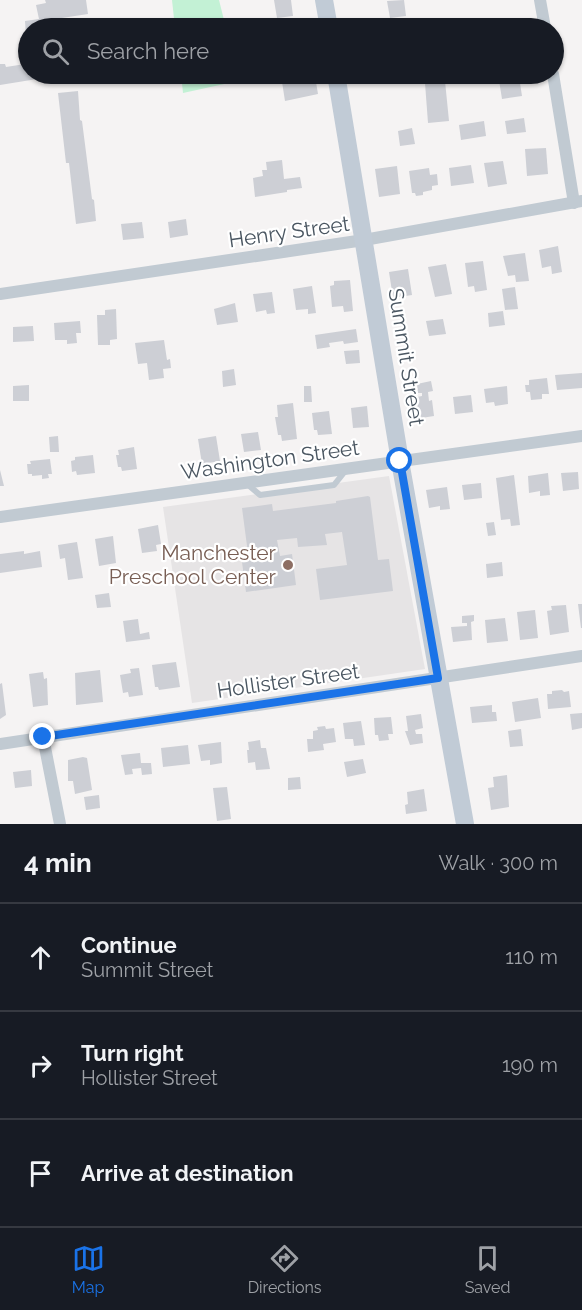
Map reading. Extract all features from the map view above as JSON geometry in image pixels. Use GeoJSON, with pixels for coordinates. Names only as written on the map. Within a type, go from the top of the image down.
{"type":"FeatureCollection","features":[{"type":"Feature","properties":{"kind":"street"},"geometry":{"type":"LineString","coordinates":[[324,0],[327,18]]}},
{"type":"Feature","properties":{"kind":"street"},"geometry":{"type":"LineString","coordinates":[[540,0],[543,18]]}},
{"type":"Feature","properties":{"kind":"street","name":"Summit Street"},"geometry":{"type":"LineString","coordinates":[[338,84],[400,461],[465,824]]}},
{"type":"Feature","properties":{"kind":"street"},"geometry":{"type":"LineString","coordinates":[[555,84],[578,202]]}},
{"type":"Feature","properties":{"kind":"street","name":"Henry Street"},"geometry":{"type":"LineString","coordinates":[[0,294],[364,240],[578,202]]}},
{"type":"Feature","properties":{"kind":"street","name":"Washington Street"},"geometry":{"type":"LineString","coordinates":[[0,517],[582,436]]}},
{"type":"Feature","properties":{"kind":"street","name":"Hollister Street"},"geometry":{"type":"LineString","coordinates":[[0,744],[582,656]]}},
{"type":"Feature","properties":{"kind":"street"},"geometry":{"type":"LineString","coordinates":[[43,737],[60,824]]}},
{"type":"Feature","properties":{"kind":"shaded area","name":"Manchester Preschool Center"},"geometry":{"type":"Polygon","coordinates":[[[389,476],[425,669],[192,703],[163,507],[389,476]]]}},
{"type":"Feature","properties":{"kind":"green space"},"geometry":{"type":"Polygon","coordinates":[[[172,0],[219,0],[224,18],[174,18],[172,0]]]}},
{"type":"Feature","properties":{"kind":"green space"},"geometry":{"type":"Polygon","coordinates":[[[182,84],[224,84],[183,93],[182,84]]]}},
{"type":"Feature","properties":{"kind":"building"},"geometry":{"type":"Polygon","coordinates":[[[45,0],[86,0],[88,14],[62,18],[39,18],[36,5],[46,3],[45,0]]]}},
{"type":"Feature","properties":{"kind":"building"},"geometry":{"type":"Polygon","coordinates":[[[274,0],[291,0],[293,16],[277,18],[274,0]]]}},
{"type":"Feature","properties":{"kind":"building"},"geometry":{"type":"Polygon","coordinates":[[[404,0],[406,16],[390,18],[387,1],[404,0]]]}},
{"type":"Feature","properties":{"kind":"building"},"geometry":{"type":"Polygon","coordinates":[[[0,64],[5,64],[6,67],[18,65],[18,82],[0,85],[0,64]]]}},
{"type":"Feature","properties":{"kind":"building"},"geometry":{"type":"Polygon","coordinates":[[[282,84],[316,84],[318,94],[285,101],[282,84]]]}},
{"type":"Feature","properties":{"kind":"building"},"geometry":{"type":"Polygon","coordinates":[[[425,84],[445,84],[449,121],[428,123],[425,84]]]}},
{"type":"Feature","properties":{"kind":"building"},"geometry":{"type":"Polygon","coordinates":[[[500,84],[520,84],[522,96],[502,99],[500,84]]]}},
{"type":"Feature","properties":{"kind":"building"},"geometry":{"type":"Polygon","coordinates":[[[78,91],[80,120],[82,121],[96,221],[76,224],[58,93],[78,91]]]}},
{"type":"Feature","properties":{"kind":"building"},"geometry":{"type":"Polygon","coordinates":[[[524,118],[526,132],[507,134],[505,121],[524,118]]]}},
{"type":"Feature","properties":{"kind":"building"},"geometry":{"type":"Polygon","coordinates":[[[484,121],[486,136],[461,140],[459,125],[484,121]]]}},
{"type":"Feature","properties":{"kind":"building"},"geometry":{"type":"Polygon","coordinates":[[[412,128],[415,144],[400,146],[398,131],[412,128]]]}},
{"type":"Feature","properties":{"kind":"building"},"geometry":{"type":"Polygon","coordinates":[[[546,148],[548,174],[527,176],[525,149],[546,148]]]}},
{"type":"Feature","properties":{"kind":"building"},"geometry":{"type":"Polygon","coordinates":[[[282,160],[284,179],[300,177],[302,188],[255,197],[253,178],[263,176],[262,170],[267,170],[266,162],[282,160]]]}},
{"type":"Feature","properties":{"kind":"building"},"geometry":{"type":"Polygon","coordinates":[[[503,161],[507,184],[488,187],[484,163],[503,161]]]}},
{"type":"Feature","properties":{"kind":"building"},"geometry":{"type":"Polygon","coordinates":[[[471,165],[474,183],[451,186],[449,168],[471,165]]]}},
{"type":"Feature","properties":{"kind":"building"},"geometry":{"type":"Polygon","coordinates":[[[397,166],[400,194],[379,197],[375,169],[397,166]]]}},
{"type":"Feature","properties":{"kind":"building"},"geometry":{"type":"Polygon","coordinates":[[[429,168],[430,175],[437,174],[438,185],[432,186],[432,190],[423,192],[423,195],[416,196],[412,193],[409,171],[429,168]]]}},
{"type":"Feature","properties":{"kind":"building"},"geometry":{"type":"Polygon","coordinates":[[[186,219],[188,235],[170,238],[168,222],[186,219]]]}},
{"type":"Feature","properties":{"kind":"building"},"geometry":{"type":"Polygon","coordinates":[[[142,222],[144,238],[123,240],[121,224],[142,222]]]}},
{"type":"Feature","properties":{"kind":"building"},"geometry":{"type":"Polygon","coordinates":[[[558,246],[562,272],[552,274],[551,266],[542,268],[539,250],[558,246]]]}},
{"type":"Feature","properties":{"kind":"building"},"geometry":{"type":"Polygon","coordinates":[[[525,253],[529,281],[516,282],[515,275],[508,276],[503,256],[525,253]]]}},
{"type":"Feature","properties":{"kind":"building"},"geometry":{"type":"Polygon","coordinates":[[[483,261],[487,290],[475,292],[474,286],[468,287],[465,263],[483,261]]]}},
{"type":"Feature","properties":{"kind":"building"},"geometry":{"type":"Polygon","coordinates":[[[446,264],[452,294],[435,297],[428,267],[446,264]]]}},
{"type":"Feature","properties":{"kind":"building"},"geometry":{"type":"Polygon","coordinates":[[[408,269],[412,295],[393,298],[389,272],[408,269]]]}},
{"type":"Feature","properties":{"kind":"building"},"geometry":{"type":"Polygon","coordinates":[[[350,280],[353,311],[344,312],[343,306],[332,307],[330,286],[334,285],[334,281],[350,280]]]}},
{"type":"Feature","properties":{"kind":"building"},"geometry":{"type":"Polygon","coordinates":[[[312,286],[316,313],[308,314],[308,309],[296,310],[293,289],[312,286]]]}},
{"type":"Feature","properties":{"kind":"building"},"geometry":{"type":"Polygon","coordinates":[[[515,287],[518,309],[505,310],[502,289],[515,287]]]}},
{"type":"Feature","properties":{"kind":"building"},"geometry":{"type":"Polygon","coordinates":[[[272,292],[275,313],[267,314],[266,310],[256,312],[253,294],[272,292]]]}},
{"type":"Feature","properties":{"kind":"building"},"geometry":{"type":"Polygon","coordinates":[[[235,303],[238,322],[217,325],[214,309],[235,303]]]}},
{"type":"Feature","properties":{"kind":"building"},"geometry":{"type":"Polygon","coordinates":[[[116,309],[117,339],[110,340],[110,345],[98,345],[97,315],[105,315],[105,310],[116,309]]]}},
{"type":"Feature","properties":{"kind":"building"},"geometry":{"type":"Polygon","coordinates":[[[503,311],[505,325],[489,327],[488,313],[503,311]]]}},
{"type":"Feature","properties":{"kind":"building"},"geometry":{"type":"Polygon","coordinates":[[[443,319],[446,334],[429,336],[426,321],[443,319]]]}},
{"type":"Feature","properties":{"kind":"building"},"geometry":{"type":"Polygon","coordinates":[[[80,321],[81,333],[76,333],[77,343],[67,344],[67,340],[55,340],[54,323],[80,321]]]}},
{"type":"Feature","properties":{"kind":"building"},"geometry":{"type":"Polygon","coordinates":[[[33,326],[34,341],[13,342],[13,327],[33,326]]]}},
{"type":"Feature","properties":{"kind":"building"},"geometry":{"type":"Polygon","coordinates":[[[356,329],[358,342],[329,343],[330,347],[317,349],[315,335],[356,329]]]}},
{"type":"Feature","properties":{"kind":"building"},"geometry":{"type":"Polygon","coordinates":[[[164,340],[167,360],[170,359],[171,368],[163,369],[164,378],[149,380],[147,363],[138,364],[135,343],[164,340]]]}},
{"type":"Feature","properties":{"kind":"building"},"geometry":{"type":"Polygon","coordinates":[[[359,350],[360,363],[346,364],[344,351],[359,350]]]}},
{"type":"Feature","properties":{"kind":"building"},"geometry":{"type":"Polygon","coordinates":[[[234,369],[236,385],[223,387],[222,371],[234,369]]]}},
{"type":"Feature","properties":{"kind":"building"},"geometry":{"type":"Polygon","coordinates":[[[582,373],[582,388],[557,390],[555,375],[582,373]]]}},
{"type":"Feature","properties":{"kind":"building"},"geometry":{"type":"Polygon","coordinates":[[[547,378],[549,394],[542,394],[542,399],[531,400],[530,392],[526,392],[525,385],[529,385],[529,380],[547,378]]]}},
{"type":"Feature","properties":{"kind":"building"},"geometry":{"type":"Polygon","coordinates":[[[431,381],[433,391],[428,392],[429,401],[432,400],[434,416],[415,419],[412,398],[422,396],[422,393],[418,393],[417,384],[431,381]]]}},
{"type":"Feature","properties":{"kind":"building"},"geometry":{"type":"Polygon","coordinates":[[[29,385],[29,401],[13,401],[13,386],[29,385]]]}},
{"type":"Feature","properties":{"kind":"building"},"geometry":{"type":"Polygon","coordinates":[[[304,386],[311,386],[312,402],[304,402],[304,386]]]}},
{"type":"Feature","properties":{"kind":"building"},"geometry":{"type":"Polygon","coordinates":[[[507,386],[508,404],[495,406],[494,402],[486,403],[484,389],[507,386]]]}},
{"type":"Feature","properties":{"kind":"building"},"geometry":{"type":"Polygon","coordinates":[[[471,395],[473,412],[455,414],[453,397],[471,395]]]}},
{"type":"Feature","properties":{"kind":"building"},"geometry":{"type":"Polygon","coordinates":[[[293,403],[297,439],[282,441],[281,435],[278,435],[275,417],[278,417],[277,405],[293,403]]]}},
{"type":"Feature","properties":{"kind":"building"},"geometry":{"type":"Polygon","coordinates":[[[367,406],[369,427],[353,428],[351,408],[367,406]]]}},
{"type":"Feature","properties":{"kind":"building"},"geometry":{"type":"Polygon","coordinates":[[[329,411],[332,434],[318,435],[317,430],[314,430],[312,413],[329,411]]]}},
{"type":"Feature","properties":{"kind":"building"},"geometry":{"type":"Polygon","coordinates":[[[258,432],[261,450],[244,452],[241,434],[258,432]]]}},
{"type":"Feature","properties":{"kind":"building"},"geometry":{"type":"Polygon","coordinates":[[[58,436],[59,452],[50,452],[49,437],[58,436]]]}},
{"type":"Feature","properties":{"kind":"building"},"geometry":{"type":"Polygon","coordinates":[[[216,436],[220,461],[202,464],[198,439],[216,436]]]}},
{"type":"Feature","properties":{"kind":"building"},"geometry":{"type":"Polygon","coordinates":[[[134,447],[137,469],[122,471],[121,467],[118,467],[116,455],[119,455],[118,450],[134,447]]]}},
{"type":"Feature","properties":{"kind":"building"},"geometry":{"type":"Polygon","coordinates":[[[93,455],[95,473],[77,475],[76,471],[72,472],[71,461],[75,460],[75,457],[93,455]]]}},
{"type":"Feature","properties":{"kind":"building"},"geometry":{"type":"Polygon","coordinates":[[[50,459],[52,474],[48,474],[49,478],[42,479],[42,475],[28,474],[27,464],[31,464],[30,461],[50,459]]]}},
{"type":"Feature","properties":{"kind":"building"},"geometry":{"type":"Polygon","coordinates":[[[0,470],[4,486],[0,486],[0,470]]]}},
{"type":"Feature","properties":{"kind":"building"},"geometry":{"type":"Polygon","coordinates":[[[578,472],[579,489],[563,491],[561,473],[578,472]]]}},
{"type":"Feature","properties":{"kind":"building"},"geometry":{"type":"Polygon","coordinates":[[[548,473],[550,495],[540,496],[540,491],[529,493],[528,476],[548,473]]]}},
{"type":"Feature","properties":{"kind":"building"},"geometry":{"type":"Polygon","coordinates":[[[514,475],[520,525],[511,526],[510,519],[501,520],[496,478],[514,475]]]}},
{"type":"Feature","properties":{"kind":"building"},"geometry":{"type":"Polygon","coordinates":[[[481,483],[482,498],[464,500],[462,485],[481,483]]]}},
{"type":"Feature","properties":{"kind":"building"},"geometry":{"type":"Polygon","coordinates":[[[447,487],[450,509],[440,510],[440,506],[429,508],[426,490],[447,487]]]}},
{"type":"Feature","properties":{"kind":"building"},"geometry":{"type":"Polygon","coordinates":[[[370,497],[378,560],[389,559],[393,591],[320,600],[316,569],[347,565],[342,532],[325,534],[327,545],[298,547],[297,538],[277,540],[280,556],[292,554],[296,585],[246,592],[242,562],[249,561],[242,508],[272,504],[273,511],[336,503],[336,501],[370,497]]]}},
{"type":"Feature","properties":{"kind":"building"},"geometry":{"type":"Polygon","coordinates":[[[494,522],[496,535],[488,536],[486,523],[494,522]]]}},
{"type":"Feature","properties":{"kind":"building"},"geometry":{"type":"Polygon","coordinates":[[[158,525],[161,544],[156,545],[157,551],[142,553],[138,529],[158,525]]]}},
{"type":"Feature","properties":{"kind":"building"},"geometry":{"type":"Polygon","coordinates":[[[113,536],[116,563],[99,566],[95,539],[113,536]]]}},
{"type":"Feature","properties":{"kind":"building"},"geometry":{"type":"Polygon","coordinates":[[[77,542],[83,578],[68,580],[65,558],[60,559],[58,545],[77,542]]]}},
{"type":"Feature","properties":{"kind":"building"},"geometry":{"type":"Polygon","coordinates":[[[24,551],[24,554],[40,551],[42,567],[0,573],[0,554],[24,551]]]}},
{"type":"Feature","properties":{"kind":"building"},"geometry":{"type":"Polygon","coordinates":[[[502,562],[503,576],[487,578],[486,564],[502,562]]]}},
{"type":"Feature","properties":{"kind":"building"},"geometry":{"type":"Polygon","coordinates":[[[109,593],[111,607],[97,608],[95,595],[109,593]]]}},
{"type":"Feature","properties":{"kind":"building"},"geometry":{"type":"Polygon","coordinates":[[[578,604],[582,604],[582,628],[581,628],[578,604]]]}},
{"type":"Feature","properties":{"kind":"building"},"geometry":{"type":"Polygon","coordinates":[[[566,605],[569,632],[550,635],[547,611],[552,610],[551,606],[566,605]]]}},
{"type":"Feature","properties":{"kind":"building"},"geometry":{"type":"Polygon","coordinates":[[[535,610],[538,638],[520,640],[517,612],[535,610]]]}},
{"type":"Feature","properties":{"kind":"building"},"geometry":{"type":"Polygon","coordinates":[[[474,615],[474,621],[471,622],[472,640],[453,642],[451,627],[467,626],[467,623],[462,623],[462,616],[474,615]]]}},
{"type":"Feature","properties":{"kind":"building"},"geometry":{"type":"Polygon","coordinates":[[[505,618],[508,641],[487,643],[485,620],[505,618]]]}},
{"type":"Feature","properties":{"kind":"building"},"geometry":{"type":"Polygon","coordinates":[[[138,619],[140,634],[149,632],[150,639],[126,642],[123,621],[138,619]]]}},
{"type":"Feature","properties":{"kind":"building"},"geometry":{"type":"Polygon","coordinates":[[[176,662],[180,687],[159,690],[155,687],[152,665],[176,662]]]}},
{"type":"Feature","properties":{"kind":"building"},"geometry":{"type":"Polygon","coordinates":[[[139,668],[143,695],[129,697],[128,692],[123,693],[120,675],[131,673],[130,669],[139,668]]]}},
{"type":"Feature","properties":{"kind":"building"},"geometry":{"type":"Polygon","coordinates":[[[100,670],[103,702],[76,705],[75,673],[100,670]]]}},
{"type":"Feature","properties":{"kind":"building"},"geometry":{"type":"Polygon","coordinates":[[[43,672],[44,679],[47,678],[48,705],[33,707],[29,674],[43,672]]]}},
{"type":"Feature","properties":{"kind":"building"},"geometry":{"type":"Polygon","coordinates":[[[2,683],[6,715],[0,719],[0,684],[2,683]]]}},
{"type":"Feature","properties":{"kind":"building"},"geometry":{"type":"Polygon","coordinates":[[[562,690],[569,691],[571,707],[548,709],[547,694],[562,690]]]}},
{"type":"Feature","properties":{"kind":"building"},"geometry":{"type":"Polygon","coordinates":[[[538,698],[541,718],[515,722],[512,702],[538,698]]]}},
{"type":"Feature","properties":{"kind":"building"},"geometry":{"type":"Polygon","coordinates":[[[492,705],[492,712],[496,712],[497,721],[472,723],[470,707],[492,705]]]}},
{"type":"Feature","properties":{"kind":"building"},"geometry":{"type":"Polygon","coordinates":[[[582,713],[582,728],[572,730],[570,714],[582,713]]]}},
{"type":"Feature","properties":{"kind":"building"},"geometry":{"type":"Polygon","coordinates":[[[421,714],[423,728],[415,730],[416,734],[422,734],[423,743],[410,745],[405,731],[408,731],[406,716],[421,714]]]}},
{"type":"Feature","properties":{"kind":"building"},"geometry":{"type":"Polygon","coordinates":[[[391,717],[393,734],[388,734],[389,740],[379,741],[378,735],[375,735],[374,718],[391,717]]]}},
{"type":"Feature","properties":{"kind":"building"},"geometry":{"type":"Polygon","coordinates":[[[361,721],[365,745],[354,746],[353,739],[345,739],[343,723],[361,721]]]}},
{"type":"Feature","properties":{"kind":"building"},"geometry":{"type":"Polygon","coordinates":[[[325,726],[326,729],[334,728],[336,742],[323,744],[324,750],[308,752],[307,739],[313,739],[313,731],[318,730],[317,727],[325,726]]]}},
{"type":"Feature","properties":{"kind":"building"},"geometry":{"type":"Polygon","coordinates":[[[521,729],[523,746],[510,747],[508,731],[521,729]]]}},
{"type":"Feature","properties":{"kind":"building"},"geometry":{"type":"Polygon","coordinates":[[[260,740],[261,748],[266,748],[270,769],[256,770],[255,762],[248,763],[248,742],[260,740]]]}},
{"type":"Feature","properties":{"kind":"building"},"geometry":{"type":"Polygon","coordinates":[[[221,742],[222,763],[210,765],[210,760],[201,761],[198,745],[221,742]]]}},
{"type":"Feature","properties":{"kind":"building"},"geometry":{"type":"Polygon","coordinates":[[[188,745],[190,764],[163,767],[161,748],[188,745]]]}},
{"type":"Feature","properties":{"kind":"building"},"geometry":{"type":"Polygon","coordinates":[[[140,753],[141,763],[151,763],[152,774],[142,775],[141,768],[132,769],[133,774],[125,775],[121,755],[140,753]]]}},
{"type":"Feature","properties":{"kind":"building"},"geometry":{"type":"Polygon","coordinates":[[[87,758],[92,790],[75,794],[73,781],[68,781],[68,760],[87,758]]]}},
{"type":"Feature","properties":{"kind":"building"},"geometry":{"type":"Polygon","coordinates":[[[363,759],[366,773],[347,777],[344,762],[363,759]]]}},
{"type":"Feature","properties":{"kind":"building"},"geometry":{"type":"Polygon","coordinates":[[[31,770],[32,786],[15,788],[13,772],[31,770]]]}},
{"type":"Feature","properties":{"kind":"building"},"geometry":{"type":"Polygon","coordinates":[[[507,775],[509,807],[491,810],[488,788],[494,787],[493,777],[507,775]]]}},
{"type":"Feature","properties":{"kind":"building"},"geometry":{"type":"Polygon","coordinates":[[[300,777],[301,789],[288,790],[288,778],[300,777]]]}},
{"type":"Feature","properties":{"kind":"building"},"geometry":{"type":"Polygon","coordinates":[[[227,787],[231,819],[217,821],[213,788],[227,787]]]}},
{"type":"Feature","properties":{"kind":"building"},"geometry":{"type":"Polygon","coordinates":[[[424,789],[427,811],[406,814],[407,792],[424,789]]]}},
{"type":"Feature","properties":{"kind":"building"},"geometry":{"type":"Polygon","coordinates":[[[99,795],[100,808],[86,810],[84,797],[99,795]]]}},
{"type":"Feature","properties":{"kind":"place","name":"Manchester Preschool Center"},"geometry":{"type":"Point","coordinates":[288,565]}},
{"type":"Feature","properties":{"kind":"route"},"geometry":{"type":"LineString","coordinates":[[43,737],[438,678],[400,461]]}}]}
